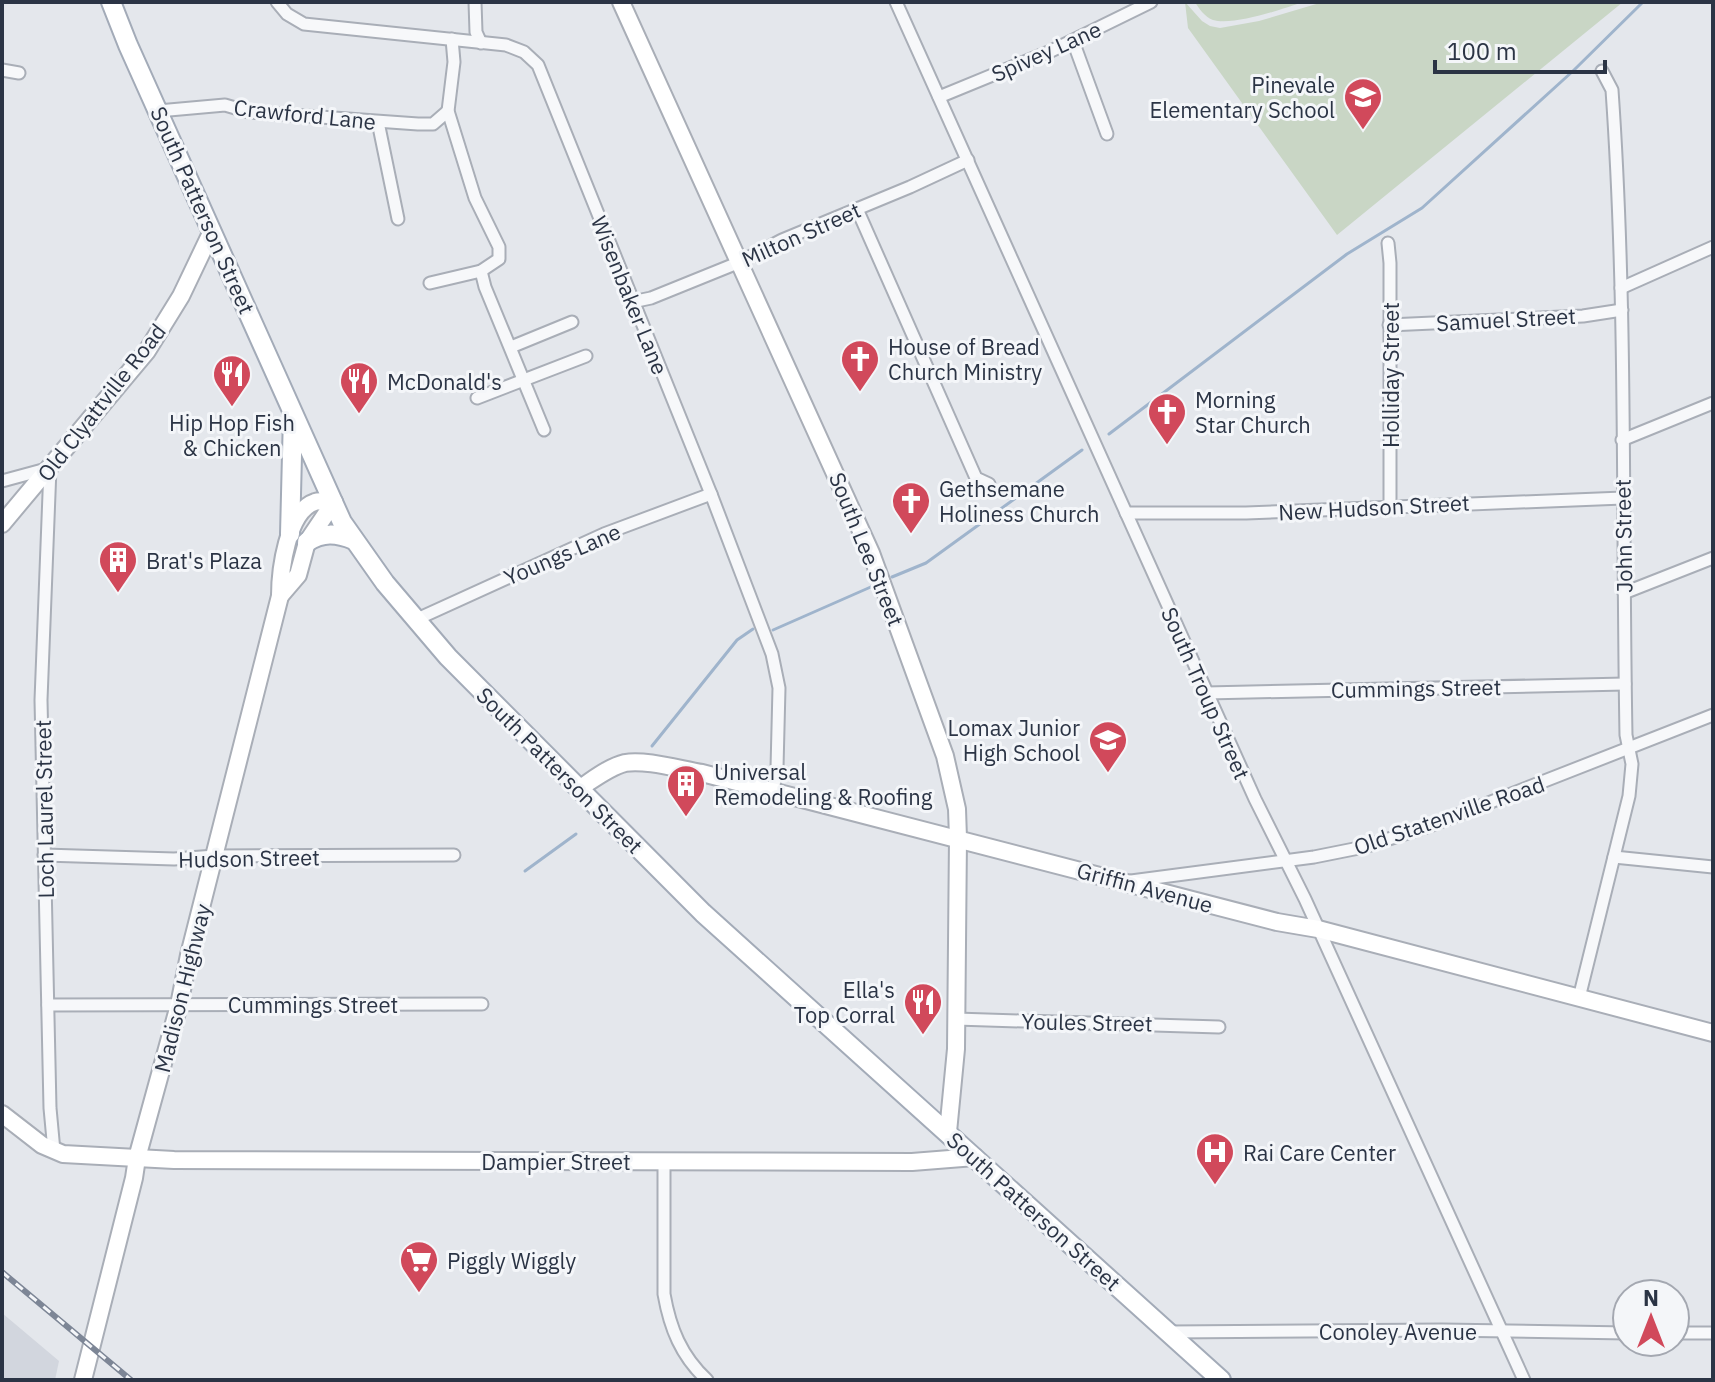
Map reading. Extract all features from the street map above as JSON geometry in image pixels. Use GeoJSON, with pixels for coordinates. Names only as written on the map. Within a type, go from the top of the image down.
{"type":"FeatureCollection","features":[{"type":"Feature","properties":{"kind":"main road","name":"South Patterson Street"},"geometry":{"type":"LineString","coordinates":[[111,2],[342,522],[415,620],[448,657],[703,913],[1221,1380]]}},
{"type":"Feature","properties":{"kind":"main road","name":"South Lee Street"},"geometry":{"type":"LineString","coordinates":[[621,2],[854,513],[945,756],[957,809],[958,838],[956,1019],[948,1132]]}},
{"type":"Feature","properties":{"kind":"main road","name":"Old Clyattville Road"},"geometry":{"type":"LineString","coordinates":[[2,524],[147,351],[181,296],[212,231]]}},
{"type":"Feature","properties":{"kind":"main road"},"geometry":{"type":"LineString","coordinates":[[293,409],[298,538],[319,534],[343,535],[354,540]]}},
{"type":"Feature","properties":{"kind":"main road","name":"Madison Highway"},"geometry":{"type":"LineString","coordinates":[[83,1380],[280,596],[280,574],[298,538],[303,509],[316,501],[334,502]]}},
{"type":"Feature","properties":{"kind":"main road","name":"Griffin Avenue"},"geometry":{"type":"LineString","coordinates":[[580,788],[602,773],[625,763],[636,762],[702,773],[1713,1033]]}},
{"type":"Feature","properties":{"kind":"main road"},"geometry":{"type":"LineString","coordinates":[[2,1114],[54,1151]]}},
{"type":"Feature","properties":{"kind":"main road","name":"Dampier Street"},"geometry":{"type":"LineString","coordinates":[[54,1151],[71,1155],[174,1160],[346,1162],[912,1162],[975,1157]]}},
{"type":"Feature","properties":{"kind":"street","name":"Wisenbaker Lane"},"geometry":{"type":"LineString","coordinates":[[277,2],[287,14],[304,24],[516,48],[538,65],[768,641],[778,679],[779,729],[773,791]]}},
{"type":"Feature","properties":{"kind":"street"},"geometry":{"type":"LineString","coordinates":[[475,2],[476,32],[481,43]]}},
{"type":"Feature","properties":{"kind":"street","name":"South Troup Street"},"geometry":{"type":"LineString","coordinates":[[896,2],[1206,693],[1318,929],[1524,1380]]}},
{"type":"Feature","properties":{"kind":"street","name":"Spivey Lane"},"geometry":{"type":"LineString","coordinates":[[939,97],[1073,41],[1151,2]]}},
{"type":"Feature","properties":{"kind":"street"},"geometry":{"type":"LineString","coordinates":[[430,283],[481,271],[499,259],[499,247],[475,198],[448,111],[454,62],[452,39]]}},
{"type":"Feature","properties":{"kind":"street"},"geometry":{"type":"LineString","coordinates":[[1073,41],[1107,134]]}},
{"type":"Feature","properties":{"kind":"street"},"geometry":{"type":"LineString","coordinates":[[2,70],[19,73]]}},
{"type":"Feature","properties":{"kind":"street","name":"John Street"},"geometry":{"type":"LineString","coordinates":[[1579,998],[1631,783],[1632,764],[1627,748],[1625,684],[1622,310],[1612,90],[1602,71]]}},
{"type":"Feature","properties":{"kind":"street","name":"Crawford Lane"},"geometry":{"type":"LineString","coordinates":[[158,111],[225,105],[249,112],[433,124],[448,111]]}},
{"type":"Feature","properties":{"kind":"street"},"geometry":{"type":"LineString","coordinates":[[378,122],[398,219]]}},
{"type":"Feature","properties":{"kind":"street","name":"Milton Street"},"geometry":{"type":"LineString","coordinates":[[632,302],[651,298],[740,262],[782,240],[968,160]]}},
{"type":"Feature","properties":{"kind":"street"},"geometry":{"type":"LineString","coordinates":[[857,209],[976,478],[989,484]]}},
{"type":"Feature","properties":{"kind":"street","name":"Holliday Street"},"geometry":{"type":"LineString","coordinates":[[1388,243],[1390,506]]}},
{"type":"Feature","properties":{"kind":"street"},"geometry":{"type":"LineString","coordinates":[[1621,288],[1713,247]]}},
{"type":"Feature","properties":{"kind":"street"},"geometry":{"type":"LineString","coordinates":[[481,271],[544,430]]}},
{"type":"Feature","properties":{"kind":"street","name":"Samuel Street"},"geometry":{"type":"LineString","coordinates":[[1389,325],[1583,316],[1622,310]]}},
{"type":"Feature","properties":{"kind":"street"},"geometry":{"type":"LineString","coordinates":[[511,347],[572,322]]}},
{"type":"Feature","properties":{"kind":"street"},"geometry":{"type":"LineString","coordinates":[[477,398],[586,356]]}},
{"type":"Feature","properties":{"kind":"street"},"geometry":{"type":"LineString","coordinates":[[1622,440],[1713,403]]}},
{"type":"Feature","properties":{"kind":"street"},"geometry":{"type":"LineString","coordinates":[[2,481],[50,468]]}},
{"type":"Feature","properties":{"kind":"street","name":"Loch Laurel Street"},"geometry":{"type":"LineString","coordinates":[[50,468],[42,639],[44,855],[50,1108],[54,1151]]}},
{"type":"Feature","properties":{"kind":"street","name":"Youngs Lane"},"geometry":{"type":"LineString","coordinates":[[415,620],[604,534],[711,494]]}},
{"type":"Feature","properties":{"kind":"street","name":"New Hudson Street"},"geometry":{"type":"LineString","coordinates":[[1126,513],[1246,513],[1623,498]]}},
{"type":"Feature","properties":{"kind":"street"},"geometry":{"type":"LineString","coordinates":[[1624,593],[1713,558]]}},
{"type":"Feature","properties":{"kind":"street","name":"Cummings Street"},"geometry":{"type":"LineString","coordinates":[[1206,693],[1625,684]]}},
{"type":"Feature","properties":{"kind":"street","name":"Old Statenville Road"},"geometry":{"type":"LineString","coordinates":[[1126,882],[1314,857],[1364,847],[1713,715]]}},
{"type":"Feature","properties":{"kind":"street","name":"Hudson Street"},"geometry":{"type":"LineString","coordinates":[[44,855],[174,859],[215,856],[454,855]]}},
{"type":"Feature","properties":{"kind":"street"},"geometry":{"type":"LineString","coordinates":[[1614,857],[1713,867]]}},
{"type":"Feature","properties":{"kind":"street","name":"Cummings Street"},"geometry":{"type":"LineString","coordinates":[[48,1005],[482,1004]]}},
{"type":"Feature","properties":{"kind":"street","name":"Youles Street"},"geometry":{"type":"LineString","coordinates":[[956,1019],[1219,1027]]}},
{"type":"Feature","properties":{"kind":"street"},"geometry":{"type":"LineString","coordinates":[[664,1161],[664,1294],[667,1312],[685,1356],[707,1380]]}},
{"type":"Feature","properties":{"kind":"street","name":"Conoley Avenue"},"geometry":{"type":"LineString","coordinates":[[1168,1332],[1611,1333]]}},
{"type":"Feature","properties":{"kind":"street"},"geometry":{"type":"LineString","coordinates":[[1691,1333],[1713,1333]]}},
{"type":"Feature","properties":{"kind":"shaded area"},"geometry":{"type":"Polygon","coordinates":[[[2,1313],[59,1361],[55,1380],[2,1380],[2,1313]]]}},
{"type":"Feature","properties":{"kind":"green space","name":"Pinevale Elementary School"},"geometry":{"type":"Polygon","coordinates":[[[1185,2],[1202,21],[1220,28],[1259,21],[1323,2],[1623,2],[1337,235],[1188,28],[1185,2]]]}},
{"type":"Feature","properties":{"kind":"green space"},"geometry":{"type":"Polygon","coordinates":[[[1195,2],[1303,2],[1258,16],[1222,21],[1207,17],[1195,2]]]}},
{"type":"Feature","properties":{"kind":"waterway"},"geometry":{"type":"LineString","coordinates":[[1109,434],[1347,254],[1422,208],[1573,71],[1643,2]]}},
{"type":"Feature","properties":{"kind":"waterway"},"geometry":{"type":"LineString","coordinates":[[892,577],[926,563],[1082,450]]}},
{"type":"Feature","properties":{"kind":"waterway"},"geometry":{"type":"LineString","coordinates":[[773,630],[873,586]]}},
{"type":"Feature","properties":{"kind":"waterway"},"geometry":{"type":"LineString","coordinates":[[652,746],[737,640],[753,629]]}},
{"type":"Feature","properties":{"kind":"waterway"},"geometry":{"type":"LineString","coordinates":[[525,871],[576,834]]}},
{"type":"Feature","properties":{"kind":"railway"},"geometry":{"type":"LineString","coordinates":[[2,1272],[131,1380]]}},
{"type":"Feature","properties":{"kind":"place","name":"Pinevale Elementary School"},"geometry":{"type":"Point","coordinates":[1363,131]}},
{"type":"Feature","properties":{"kind":"place","name":"House of Bread Church Ministry"},"geometry":{"type":"Point","coordinates":[860,393]}},
{"type":"Feature","properties":{"kind":"place","name":"Hip Hop Fish & Chicken"},"geometry":{"type":"Point","coordinates":[232,408]}},
{"type":"Feature","properties":{"kind":"place","name":"McDonald's"},"geometry":{"type":"Point","coordinates":[359,415]}},
{"type":"Feature","properties":{"kind":"place","name":"Morning Star Church"},"geometry":{"type":"Point","coordinates":[1167,446]}},
{"type":"Feature","properties":{"kind":"place","name":"Gethsemane Holiness Church"},"geometry":{"type":"Point","coordinates":[911,535]}},
{"type":"Feature","properties":{"kind":"place","name":"Brat's Plaza"},"geometry":{"type":"Point","coordinates":[118,594]}},
{"type":"Feature","properties":{"kind":"place","name":"Lomax Junior High School"},"geometry":{"type":"Point","coordinates":[1108,774]}},
{"type":"Feature","properties":{"kind":"place","name":"Universal Remodeling & Roofing"},"geometry":{"type":"Point","coordinates":[686,818]}},
{"type":"Feature","properties":{"kind":"place","name":"Ella's Top Corral"},"geometry":{"type":"Point","coordinates":[923,1036]}},
{"type":"Feature","properties":{"kind":"place","name":"Rai Care Center"},"geometry":{"type":"Point","coordinates":[1215,1186]}},
{"type":"Feature","properties":{"kind":"place","name":"Piggly Wiggly"},"geometry":{"type":"Point","coordinates":[419,1294]}}]}
